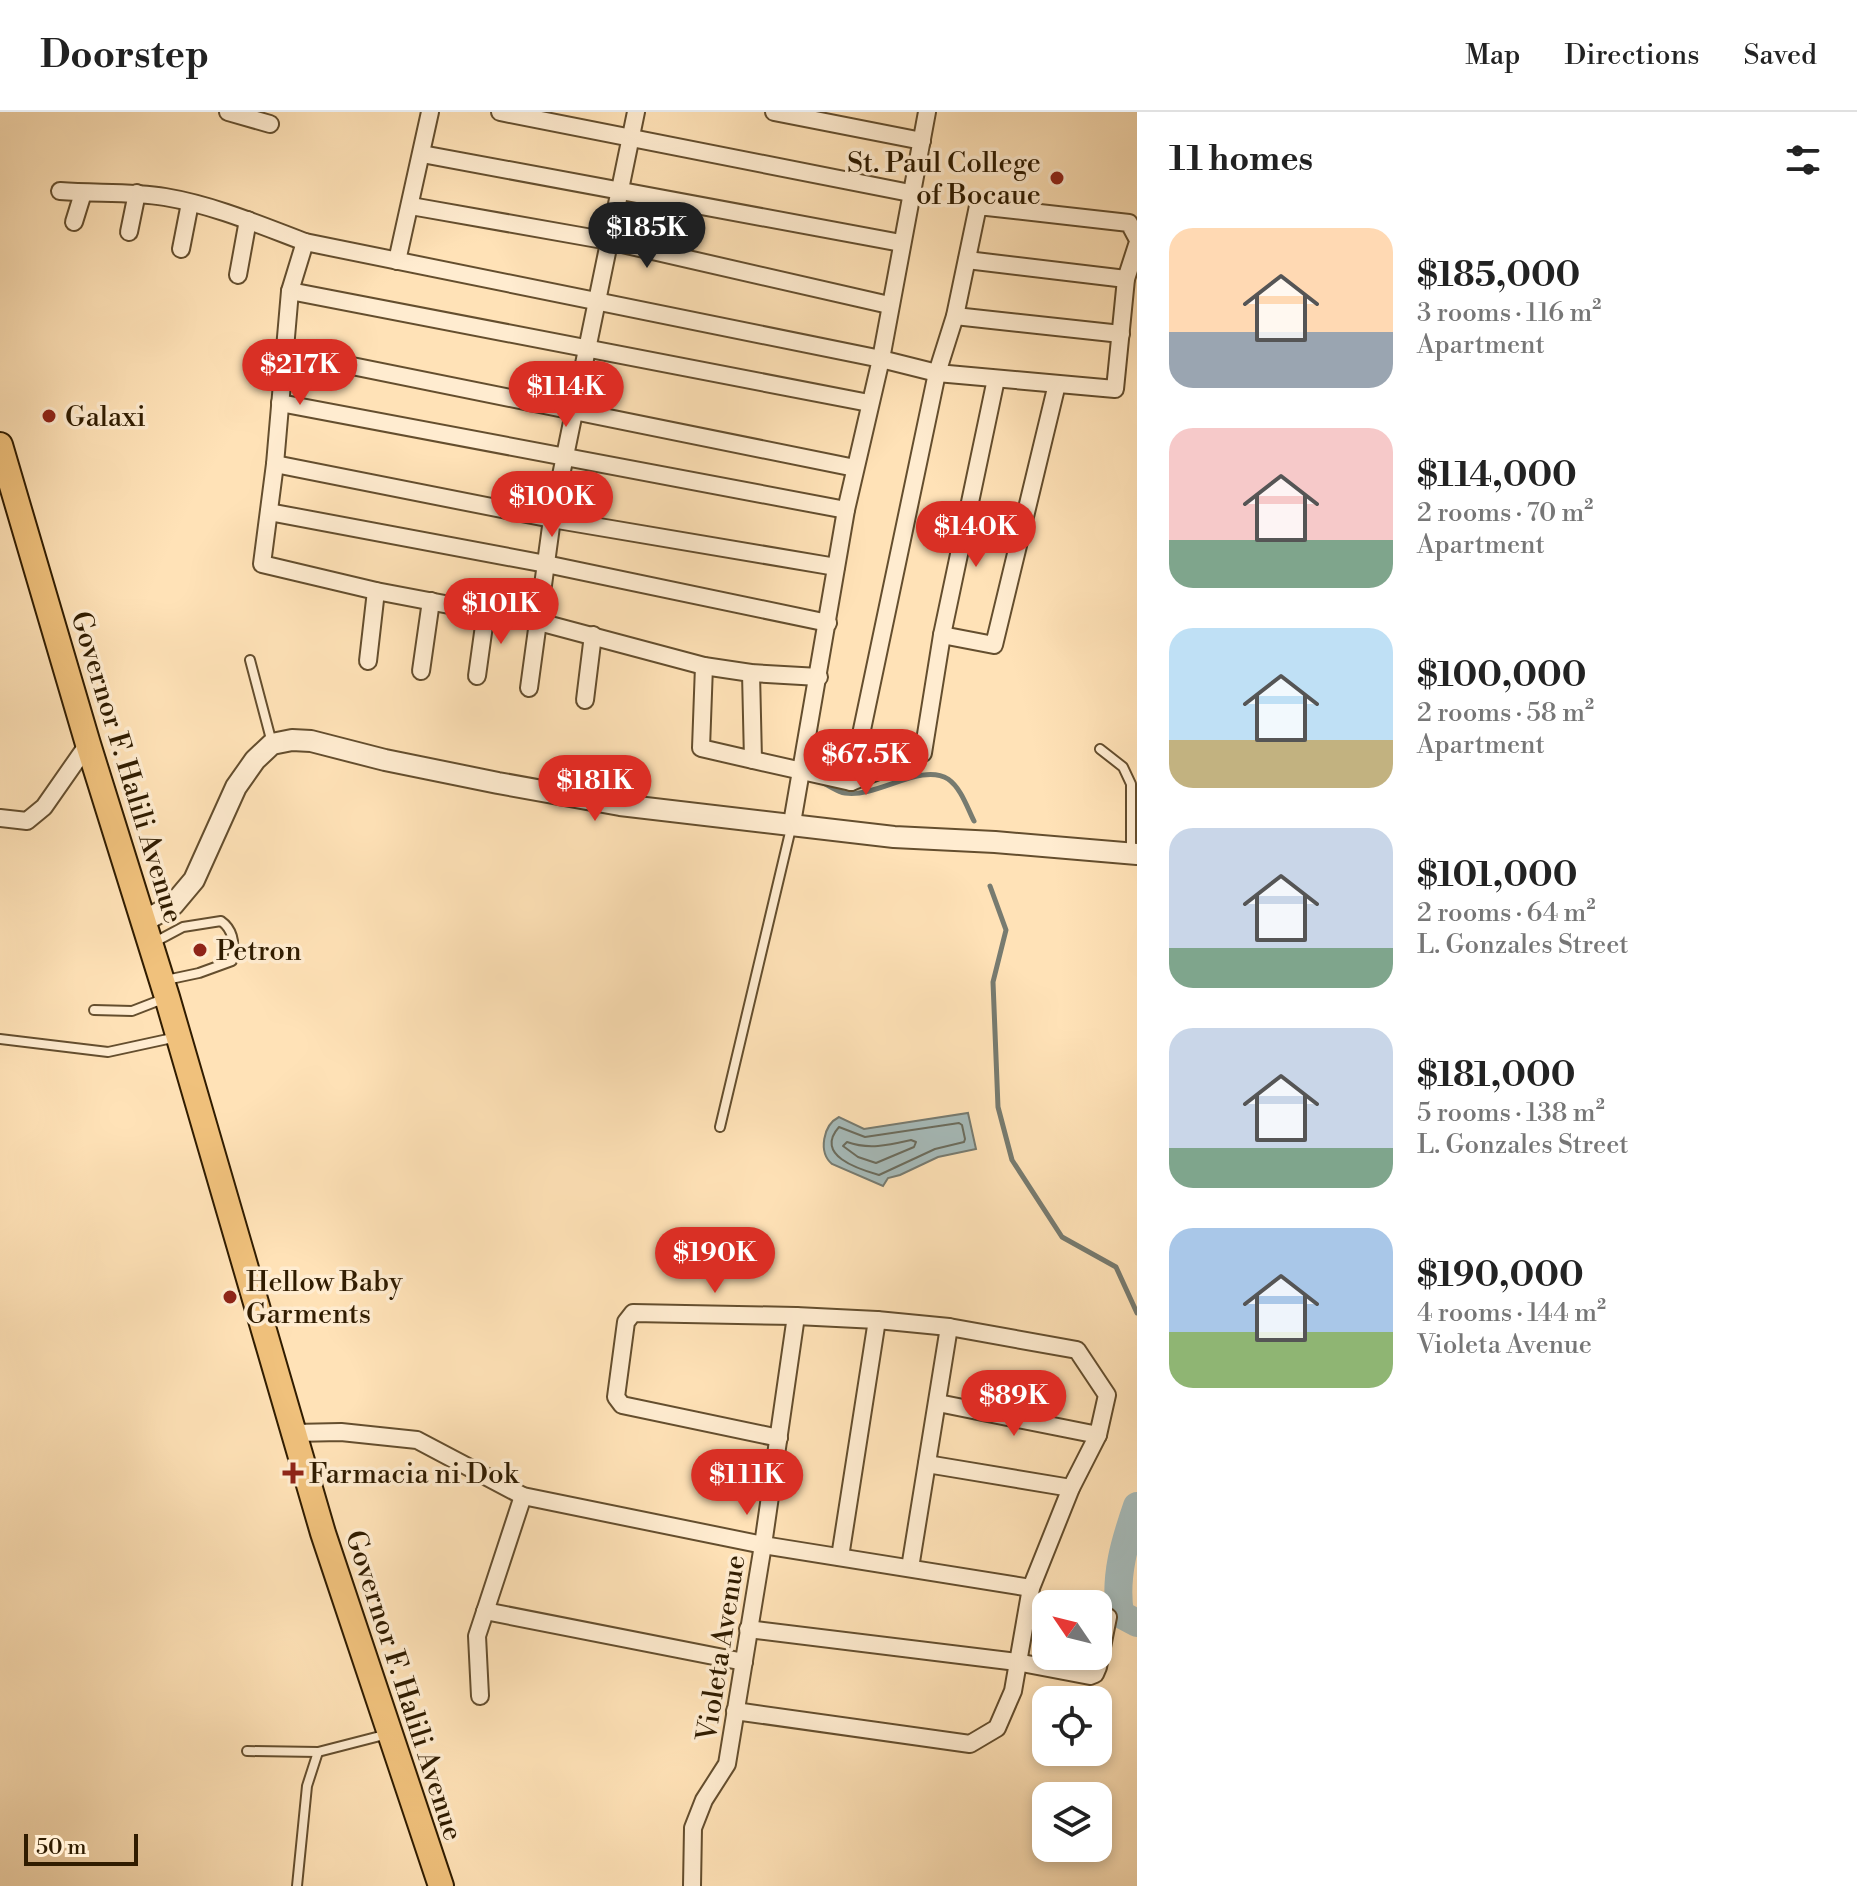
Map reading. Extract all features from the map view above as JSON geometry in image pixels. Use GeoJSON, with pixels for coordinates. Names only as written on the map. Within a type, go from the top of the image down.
{"type":"FeatureCollection","features":[{"type":"Feature","properties":{"kind":"main road","name":"Governor F. Halili Avenue"},"geometry":{"type":"LineString","coordinates":[[0,445],[151,944],[293,1433],[441,1886]]}},
{"type":"Feature","properties":{"kind":"street"},"geometry":{"type":"LineString","coordinates":[[228,112],[270,124]]}},
{"type":"Feature","properties":{"kind":"street"},"geometry":{"type":"LineString","coordinates":[[397,261],[430,112]]}},
{"type":"Feature","properties":{"kind":"street"},"geometry":{"type":"LineString","coordinates":[[500,112],[910,193]]}},
{"type":"Feature","properties":{"kind":"street"},"geometry":{"type":"LineString","coordinates":[[529,688],[552,519],[636,112]]}},
{"type":"Feature","properties":{"kind":"street"},"geometry":{"type":"LineString","coordinates":[[774,112],[922,141]]}},
{"type":"Feature","properties":{"kind":"street"},"geometry":{"type":"LineString","coordinates":[[792,823],[846,510],[881,359],[927,112]]}},
{"type":"Feature","properties":{"kind":"street"},"geometry":{"type":"LineString","coordinates":[[422,154],[901,243]]}},
{"type":"Feature","properties":{"kind":"street"},"geometry":{"type":"LineString","coordinates":[[60,191],[137,193],[190,203],[248,220],[305,242],[937,373],[1115,389],[1121,334],[1130,302],[1126,279],[1137,245]]}},
{"type":"Feature","properties":{"kind":"street"},"geometry":{"type":"LineString","coordinates":[[74,222],[83,193]]}},
{"type":"Feature","properties":{"kind":"street"},"geometry":{"type":"LineString","coordinates":[[129,232],[137,193]]}},
{"type":"Feature","properties":{"kind":"street"},"geometry":{"type":"LineString","coordinates":[[181,249],[190,203]]}},
{"type":"Feature","properties":{"kind":"street"},"geometry":{"type":"LineString","coordinates":[[411,206],[609,241],[889,305]]}},
{"type":"Feature","properties":{"kind":"street"},"geometry":{"type":"LineString","coordinates":[[851,782],[937,373],[955,316],[978,206],[1129,223],[1137,238]]}},
{"type":"Feature","properties":{"kind":"street"},"geometry":{"type":"LineString","coordinates":[[238,275],[248,220]]}},
{"type":"Feature","properties":{"kind":"street"},"geometry":{"type":"LineString","coordinates":[[305,242],[290,291],[275,464],[262,564],[376,591],[539,622],[704,666],[751,673],[819,677]]}},
{"type":"Feature","properties":{"kind":"street"},"geometry":{"type":"LineString","coordinates":[[967,260],[1126,279]]}},
{"type":"Feature","properties":{"kind":"street"},"geometry":{"type":"LineString","coordinates":[[290,291],[869,403]]}},
{"type":"Feature","properties":{"kind":"street"},"geometry":{"type":"LineString","coordinates":[[955,316],[1121,334]]}},
{"type":"Feature","properties":{"kind":"street"},"geometry":{"type":"LineString","coordinates":[[283,352],[855,468]]}},
{"type":"Feature","properties":{"kind":"street"},"geometry":{"type":"LineString","coordinates":[[704,666],[701,748],[851,782],[923,753],[942,635],[996,379]]}},
{"type":"Feature","properties":{"kind":"street"},"geometry":{"type":"LineString","coordinates":[[942,635],[994,645],[1057,384]]}},
{"type":"Feature","properties":{"kind":"street"},"geometry":{"type":"LineString","coordinates":[[280,403],[846,510]]}},
{"type":"Feature","properties":{"kind":"street"},"geometry":{"type":"LineString","coordinates":[[275,464],[552,519],[836,567]]}},
{"type":"Feature","properties":{"kind":"street"},"geometry":{"type":"LineString","coordinates":[[269,512],[546,564],[828,623]]}},
{"type":"Feature","properties":{"kind":"street"},"geometry":{"type":"LineString","coordinates":[[368,661],[376,591]]}},
{"type":"Feature","properties":{"kind":"street"},"geometry":{"type":"LineString","coordinates":[[421,671],[431,601]]}},
{"type":"Feature","properties":{"kind":"street"},"geometry":{"type":"LineString","coordinates":[[477,676],[486,611]]}},
{"type":"Feature","properties":{"kind":"street"},"geometry":{"type":"LineString","coordinates":[[585,700],[593,635]]}},
{"type":"Feature","properties":{"kind":"street"},"geometry":{"type":"LineString","coordinates":[[751,673],[753,760]]}},
{"type":"Feature","properties":{"kind":"street"},"geometry":{"type":"LineString","coordinates":[[144,921],[181,898],[194,880],[236,787],[255,760],[272,744],[311,741],[427,769],[590,799],[894,837],[1134,853]]}},
{"type":"Feature","properties":{"kind":"street"},"geometry":{"type":"LineString","coordinates":[[0,818],[27,821],[44,807],[88,744]]}},
{"type":"Feature","properties":{"kind":"street"},"geometry":{"type":"LineString","coordinates":[[735,1711],[970,1744],[997,1728],[1013,1691],[1031,1588],[1071,1488],[1098,1435],[1107,1395],[1077,1350],[949,1327],[796,1316],[633,1313],[626,1322],[616,1397],[622,1405],[779,1438]]}},
{"type":"Feature","properties":{"kind":"street","name":"Violeta Avenue"},"geometry":{"type":"LineString","coordinates":[[692,1886],[693,1828],[704,1800],[727,1764],[796,1316]]}},
{"type":"Feature","properties":{"kind":"street"},"geometry":{"type":"LineString","coordinates":[[840,1557],[877,1320]]}},
{"type":"Feature","properties":{"kind":"street"},"geometry":{"type":"LineString","coordinates":[[910,1568],[949,1327]]}},
{"type":"Feature","properties":{"kind":"street"},"geometry":{"type":"LineString","coordinates":[[938,1403],[1098,1435]]}},
{"type":"Feature","properties":{"kind":"street"},"geometry":{"type":"LineString","coordinates":[[293,1433],[341,1432],[417,1440],[523,1496],[763,1545],[1031,1588]]}},
{"type":"Feature","properties":{"kind":"street"},"geometry":{"type":"LineString","coordinates":[[927,1464],[1071,1488]]}},
{"type":"Feature","properties":{"kind":"street"},"geometry":{"type":"LineString","coordinates":[[480,1696],[477,1636],[523,1496]]}},
{"type":"Feature","properties":{"kind":"street"},"geometry":{"type":"LineString","coordinates":[[485,1611],[744,1662]]}},
{"type":"Feature","properties":{"kind":"street"},"geometry":{"type":"LineString","coordinates":[[748,1629],[1032,1665]]}},
{"type":"Feature","properties":{"kind":"street"},"geometry":{"type":"LineString","coordinates":[[1059,1670],[1090,1676],[1096,1670]]}},
{"type":"Feature","properties":{"kind":"lane"},"geometry":{"type":"LineString","coordinates":[[250,660],[272,744]]}},
{"type":"Feature","properties":{"kind":"lane"},"geometry":{"type":"LineString","coordinates":[[1100,749],[1123,767],[1131,784],[1134,853]]}},
{"type":"Feature","properties":{"kind":"lane"},"geometry":{"type":"LineString","coordinates":[[720,1127],[792,823]]}},
{"type":"Feature","properties":{"kind":"lane"},"geometry":{"type":"LineString","coordinates":[[94,1010],[132,1011],[164,989],[232,961],[235,949],[229,927],[221,921],[183,927],[151,944]]}},
{"type":"Feature","properties":{"kind":"lane"},"geometry":{"type":"LineString","coordinates":[[0,1039],[108,1052],[178,1037]]}},
{"type":"Feature","properties":{"kind":"lane"},"geometry":{"type":"LineString","coordinates":[[247,1751],[318,1752],[389,1734]]}},
{"type":"Feature","properties":{"kind":"lane"},"geometry":{"type":"LineString","coordinates":[[297,1886],[307,1786],[318,1752]]}},
{"type":"Feature","properties":{"kind":"water"},"geometry":{"type":"Polygon","coordinates":[[[968,1113],[976,1149],[938,1157],[888,1178],[883,1186],[832,1164],[825,1153],[826,1132],[839,1117],[864,1129],[968,1113]]]}},
{"type":"Feature","properties":{"kind":"waterway"},"geometry":{"type":"LineString","coordinates":[[823,783],[842,792],[858,793],[912,777],[937,775],[957,787],[974,821]]}},
{"type":"Feature","properties":{"kind":"waterway"},"geometry":{"type":"LineString","coordinates":[[990,886],[1006,930],[993,982],[998,1107],[1012,1160],[1062,1237],[1116,1267],[1137,1313]]}},
{"type":"Feature","properties":{"kind":"waterway"},"geometry":{"type":"LineString","coordinates":[[1137,1506],[1125,1546],[1118,1586],[1120,1614],[1137,1623]]}},
{"type":"Feature","properties":{"kind":"place","name":"St. Paul College of Bocaue"},"geometry":{"type":"Point","coordinates":[1057,178]}},
{"type":"Feature","properties":{"kind":"place","name":"Galaxi"},"geometry":{"type":"Point","coordinates":[49,416]}},
{"type":"Feature","properties":{"kind":"place","name":"Petron"},"geometry":{"type":"Point","coordinates":[200,950]}},
{"type":"Feature","properties":{"kind":"place","name":"Hellow Baby Garments"},"geometry":{"type":"Point","coordinates":[230,1297]}},
{"type":"Feature","properties":{"kind":"place","name":"Farmacia ni Dok"},"geometry":{"type":"Point","coordinates":[293,1473]}}]}
